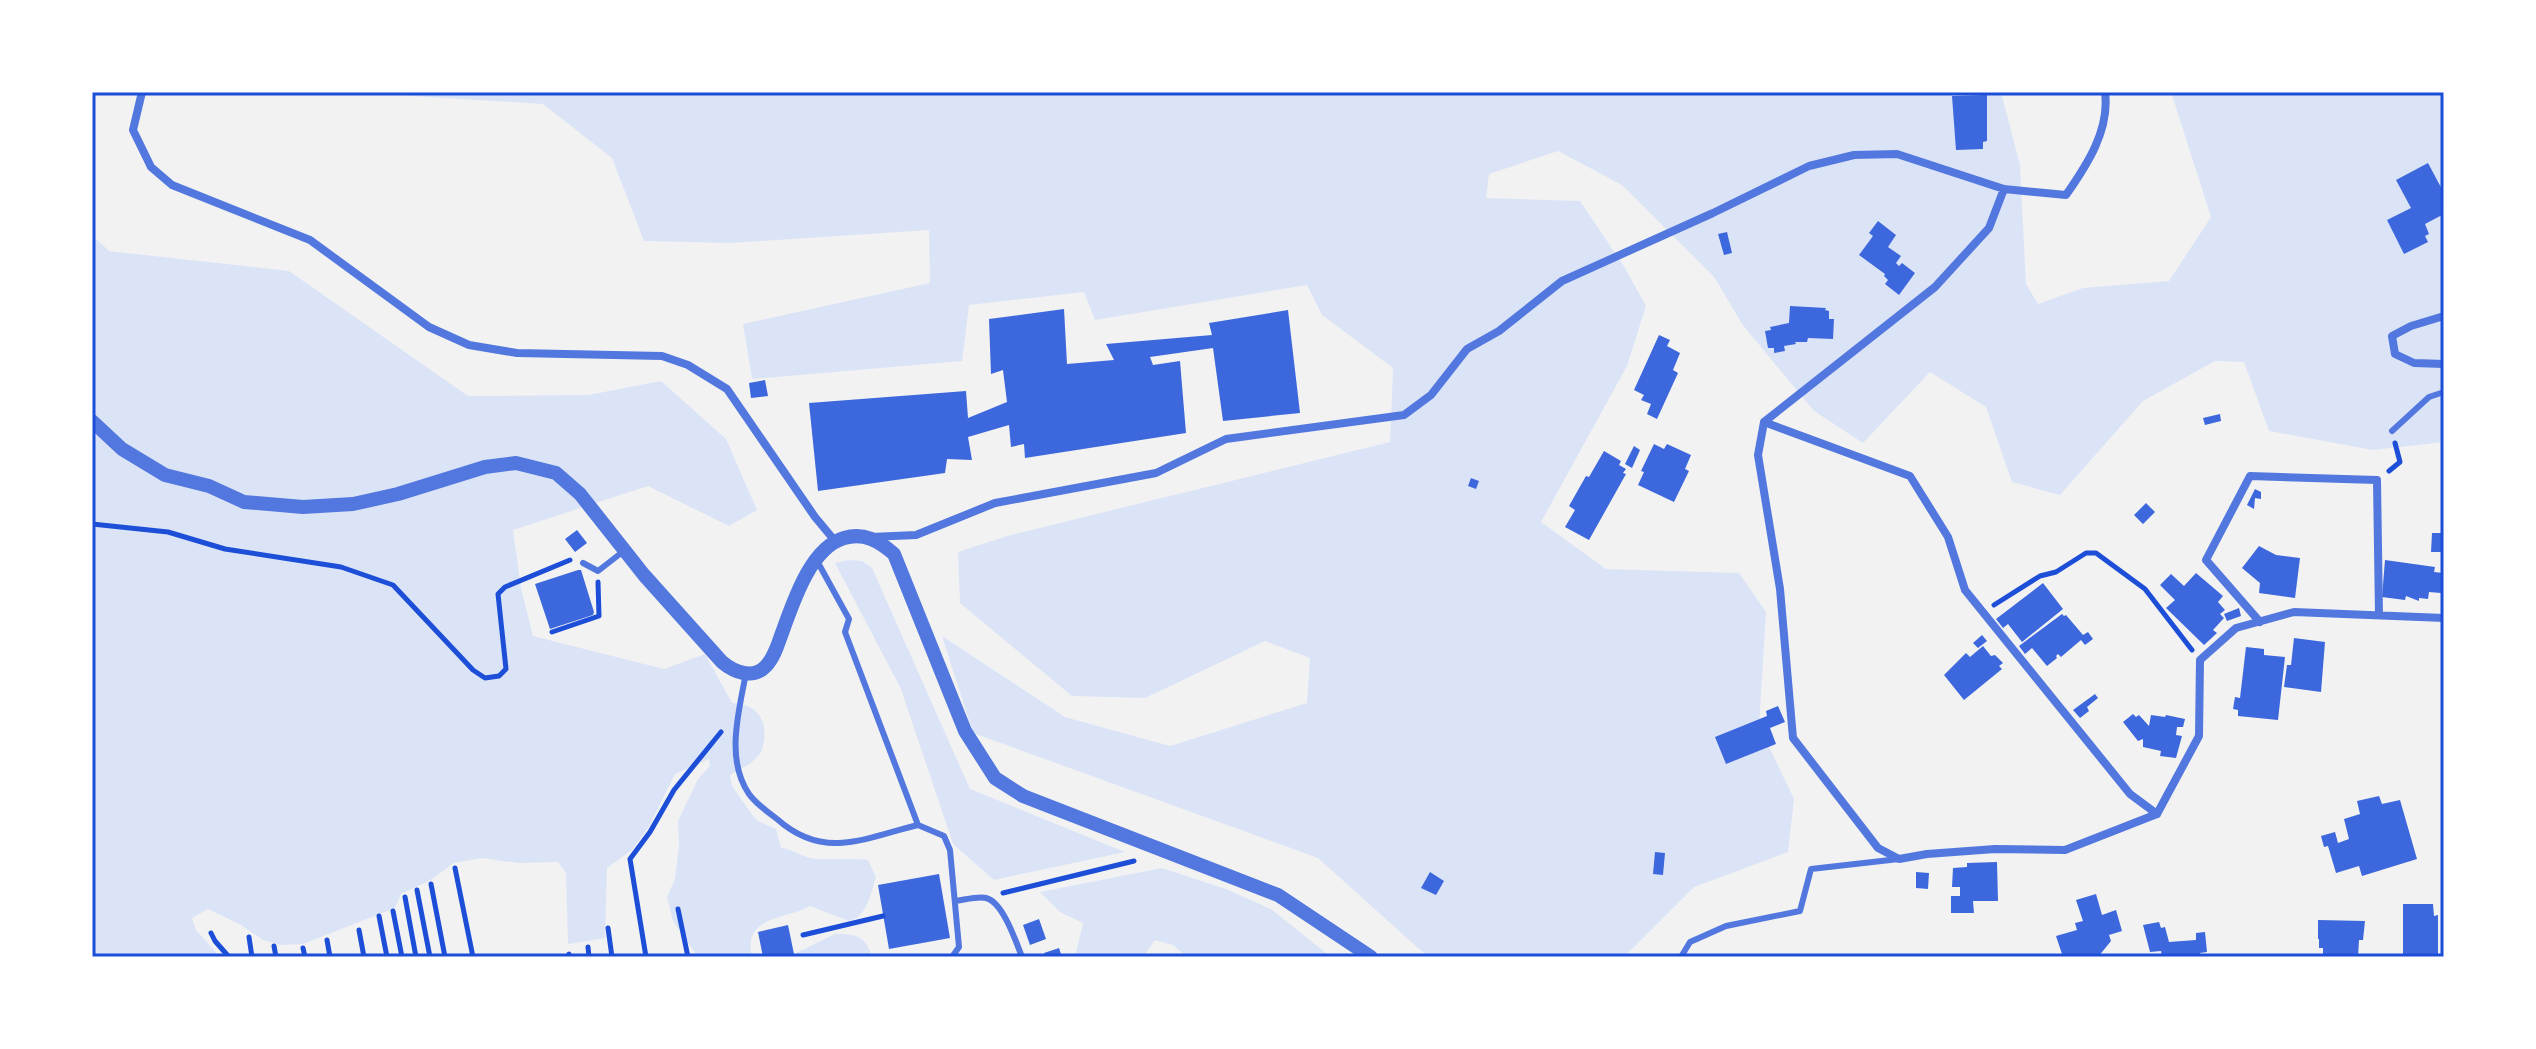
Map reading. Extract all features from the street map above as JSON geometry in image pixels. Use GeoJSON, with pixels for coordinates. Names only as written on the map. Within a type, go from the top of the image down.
{"type":"FeatureCollection","features":[{"type":"Feature","properties":{"kind":"street"},"geometry":{"type":"LineString","coordinates":[[142,92],[133,130],[151,167],[172,185],[310,240],[429,327],[469,345],[517,353],[662,356],[688,365],[727,389],[815,517],[835,541]]}},
{"type":"Feature","properties":{"kind":"street"},"geometry":{"type":"LineString","coordinates":[[92,421],[122,449],[165,475],[209,486],[244,502],[303,507],[353,504],[398,494],[485,467],[516,463],[556,473],[580,494],[722,662],[735,672],[751,674],[765,668],[816,559],[835,541],[852,536],[916,535],[995,503],[1156,473],[1226,439],[1404,415],[1431,395],[1467,349],[1499,331],[1562,281],[1809,166],[1854,155],[1897,154],[2004,189],[2066,195],[2090,160],[2107,109],[2105,92]]}},
{"type":"Feature","properties":{"kind":"street"},"geometry":{"type":"LineString","coordinates":[[2004,189],[1989,228],[1935,287],[1764,422],[1758,455],[1780,589],[1793,738],[1878,848],[1899,859],[1995,849],[2065,850],[2157,814],[2199,736],[2200,660],[2236,628],[2294,612],[2444,618]]}},
{"type":"Feature","properties":{"kind":"street"},"geometry":{"type":"LineString","coordinates":[[2444,316],[2411,326],[2392,336],[2395,354],[2414,363],[2444,364]]}},
{"type":"Feature","properties":{"kind":"street"},"geometry":{"type":"LineString","coordinates":[[1764,422],[1910,476],[1948,537],[1965,590],[2130,794],[2157,814]]}},
{"type":"Feature","properties":{"kind":"street"},"geometry":{"type":"LineString","coordinates":[[2260,622],[2206,560],[2250,476],[2377,480],[2379,615]]}},
{"type":"Feature","properties":{"kind":"street"},"geometry":{"type":"LineString","coordinates":[[867,537],[894,554],[965,731],[995,778],[1023,796],[1278,895],[1371,957]]}},
{"type":"Feature","properties":{"kind":"lane"},"geometry":{"type":"LineString","coordinates":[[2392,431],[2429,397],[2444,392]]}},
{"type":"Feature","properties":{"kind":"lane"},"geometry":{"type":"LineString","coordinates":[[583,563],[598,571],[625,550]]}},
{"type":"Feature","properties":{"kind":"lane"},"geometry":{"type":"LineString","coordinates":[[816,559],[849,619],[845,632],[918,825]]}},
{"type":"Feature","properties":{"kind":"lane"},"geometry":{"type":"LineString","coordinates":[[746,673],[736,725],[736,755],[742,781],[750,796],[788,829],[816,842],[838,843],[918,825],[944,836],[950,850],[959,947],[952,957]]}},
{"type":"Feature","properties":{"kind":"lane"},"geometry":{"type":"LineString","coordinates":[[1681,957],[1690,942],[1726,926],[1800,911],[1811,869],[1899,859]]}},
{"type":"Feature","properties":{"kind":"lane"},"geometry":{"type":"LineString","coordinates":[[955,901],[986,898],[994,903],[1003,914],[1022,957]]}},
{"type":"Feature","properties":{"kind":"path"},"geometry":{"type":"LineString","coordinates":[[2377,480],[2400,462],[2392,431]]}},
{"type":"Feature","properties":{"kind":"path"},"geometry":{"type":"LineString","coordinates":[[92,524],[168,532],[225,549],[341,567],[393,585],[473,670],[485,678],[499,676],[506,669],[498,594],[505,587],[564,564]]}},
{"type":"Feature","properties":{"kind":"path"},"geometry":{"type":"LineString","coordinates":[[1982,612],[2040,576],[2056,572],[2086,553],[2096,553],[2145,589],[2200,660]]}},
{"type":"Feature","properties":{"kind":"path"},"geometry":{"type":"LineString","coordinates":[[552,632],[599,616],[598,571]]}},
{"type":"Feature","properties":{"kind":"path"},"geometry":{"type":"LineString","coordinates":[[646,957],[630,859],[674,790],[739,709]]}},
{"type":"Feature","properties":{"kind":"path"},"geometry":{"type":"LineString","coordinates":[[1026,886],[1124,863]]}},
{"type":"Feature","properties":{"kind":"path"},"geometry":{"type":"LineString","coordinates":[[455,868],[473,957]]}},
{"type":"Feature","properties":{"kind":"path"},"geometry":{"type":"LineString","coordinates":[[431,884],[445,957]]}},
{"type":"Feature","properties":{"kind":"path"},"geometry":{"type":"LineString","coordinates":[[417,890],[430,957]]}},
{"type":"Feature","properties":{"kind":"path"},"geometry":{"type":"LineString","coordinates":[[405,897],[416,957]]}},
{"type":"Feature","properties":{"kind":"path"},"geometry":{"type":"LineString","coordinates":[[678,909],[688,957]]}},
{"type":"Feature","properties":{"kind":"path"},"geometry":{"type":"LineString","coordinates":[[393,911],[402,957]]}},
{"type":"Feature","properties":{"kind":"path"},"geometry":{"type":"LineString","coordinates":[[379,916],[387,957]]}},
{"type":"Feature","properties":{"kind":"path"},"geometry":{"type":"LineString","coordinates":[[803,935],[883,916]]}},
{"type":"Feature","properties":{"kind":"path"},"geometry":{"type":"LineString","coordinates":[[608,928],[612,957]]}},
{"type":"Feature","properties":{"kind":"path"},"geometry":{"type":"LineString","coordinates":[[359,930],[364,957]]}},
{"type":"Feature","properties":{"kind":"path"},"geometry":{"type":"LineString","coordinates":[[211,933],[229,957]]}},
{"type":"Feature","properties":{"kind":"path"},"geometry":{"type":"LineString","coordinates":[[249,937],[252,957]]}},
{"type":"Feature","properties":{"kind":"path"},"geometry":{"type":"LineString","coordinates":[[327,940],[330,957]]}},
{"type":"Feature","properties":{"kind":"path"},"geometry":{"type":"LineString","coordinates":[[274,946],[276,957]]}},
{"type":"Feature","properties":{"kind":"path"},"geometry":{"type":"LineString","coordinates":[[588,947],[589,957]]}},
{"type":"Feature","properties":{"kind":"path"},"geometry":{"type":"LineString","coordinates":[[303,948],[305,957]]}},
{"type":"Feature","properties":{"kind":"shaded area"},"geometry":{"type":"Polygon","coordinates":[[[395,92],[2001,92],[2020,165],[2026,284],[2038,304],[2083,288],[2169,281],[2211,217],[2171,92],[2444,92],[2444,442],[2373,450],[2269,431],[2244,362],[2215,361],[2143,401],[2060,495],[2012,482],[1986,407],[1930,372],[1863,443],[1814,411],[1742,324],[1715,278],[1622,185],[1558,151],[1489,174],[1486,198],[1580,201],[1625,268],[1646,306],[1627,366],[1541,522],[1606,569],[1739,573],[1766,612],[1759,726],[1794,799],[1788,852],[1694,887],[1624,957],[1428,957],[1318,858],[973,733],[942,636],[1065,717],[1170,746],[1307,703],[1310,658],[1265,641],[1145,698],[1072,696],[960,603],[958,552],[1007,536],[1390,442],[1393,368],[1322,315],[1307,285],[1095,320],[1084,292],[969,305],[962,361],[752,379],[743,324],[930,283],[929,230],[731,243],[644,241],[612,158],[543,104],[396,95],[395,92]]]}},
{"type":"Feature","properties":{"kind":"shaded area"},"geometry":{"type":"Polygon","coordinates":[[[92,235],[109,251],[289,271],[468,396],[588,395],[661,381],[726,439],[757,510],[729,526],[648,486],[513,530],[521,588],[533,636],[664,669],[705,654],[732,703],[753,709],[764,725],[762,751],[751,763],[730,775],[732,786],[758,821],[776,829],[781,848],[813,859],[868,860],[876,877],[860,915],[849,921],[810,906],[760,926],[753,933],[752,957],[698,957],[673,921],[667,897],[675,879],[678,821],[698,779],[710,766],[709,759],[675,774],[648,828],[632,850],[607,868],[605,938],[568,944],[566,873],[558,862],[518,863],[482,858],[454,863],[429,881],[401,894],[395,908],[303,944],[281,945],[263,940],[208,909],[192,918],[196,930],[220,957],[92,957],[92,235]]]}},
{"type":"Feature","properties":{"kind":"shaded area"},"geometry":{"type":"Polygon","coordinates":[[[862,561],[872,568],[970,789],[1125,852],[994,880],[953,844],[901,689],[835,563],[862,561]]]}},
{"type":"Feature","properties":{"kind":"shaded area"},"geometry":{"type":"Polygon","coordinates":[[[1162,868],[1226,889],[1271,909],[1331,957],[1187,957],[1173,945],[1155,940],[1143,957],[1075,957],[1083,923],[1060,912],[1040,892],[1162,868]]]}},
{"type":"Feature","properties":{"kind":"shaded area"},"geometry":{"type":"Polygon","coordinates":[[[835,934],[859,937],[872,957],[788,957],[835,934]]]}},
{"type":"Feature","properties":{"kind":"building"},"geometry":{"type":"Polygon","coordinates":[[[1987,95],[1987,141],[1983,142],[1983,149],[1956,150],[1952,96],[1987,95]]]}},
{"type":"Feature","properties":{"kind":"building"},"geometry":{"type":"Polygon","coordinates":[[[2428,163],[2444,193],[2444,214],[2425,224],[2428,242],[2404,254],[2387,220],[2411,208],[2396,180],[2428,163]]]}},
{"type":"Feature","properties":{"kind":"building"},"geometry":{"type":"Polygon","coordinates":[[[1878,221],[1896,235],[1888,247],[1901,256],[1896,263],[1899,266],[1902,263],[1915,273],[1899,295],[1885,284],[1888,280],[1885,274],[1859,255],[1873,236],[1869,233],[1878,221]]]}},
{"type":"Feature","properties":{"kind":"building"},"geometry":{"type":"Polygon","coordinates":[[[1727,232],[1732,253],[1724,255],[1718,234],[1727,232]]]}},
{"type":"Feature","properties":{"kind":"building"},"geometry":{"type":"Polygon","coordinates":[[[1790,306],[1826,308],[1829,319],[1834,319],[1833,339],[1808,338],[1807,342],[1795,342],[1784,346],[1785,351],[1774,353],[1774,348],[1768,348],[1765,331],[1789,323],[1790,306]]]}},
{"type":"Feature","properties":{"kind":"building"},"geometry":{"type":"Polygon","coordinates":[[[1064,309],[1067,364],[1114,360],[1106,344],[1212,335],[1209,323],[1288,310],[1300,413],[1223,421],[1213,348],[1150,357],[1153,365],[1180,361],[1186,433],[1025,458],[1024,444],[1011,447],[1009,425],[968,437],[972,460],[947,459],[945,473],[818,491],[809,403],[966,391],[968,418],[1007,402],[1003,370],[991,374],[989,319],[1064,309]]]}},
{"type":"Feature","properties":{"kind":"building"},"geometry":{"type":"Polygon","coordinates":[[[1659,335],[1670,340],[1667,346],[1680,353],[1673,370],[1678,373],[1657,419],[1647,414],[1651,404],[1641,400],[1644,395],[1634,390],[1659,335]]]}},
{"type":"Feature","properties":{"kind":"building"},"geometry":{"type":"Polygon","coordinates":[[[765,380],[768,396],[751,398],[749,383],[765,380]]]}},
{"type":"Feature","properties":{"kind":"building"},"geometry":{"type":"Polygon","coordinates":[[[2220,414],[2221,421],[2205,425],[2203,418],[2220,414]]]}},
{"type":"Feature","properties":{"kind":"building"},"geometry":{"type":"Polygon","coordinates":[[[1654,444],[1664,449],[1667,444],[1691,455],[1685,469],[1689,471],[1674,502],[1638,485],[1654,444]]]}},
{"type":"Feature","properties":{"kind":"building"},"geometry":{"type":"Polygon","coordinates":[[[1634,446],[1640,450],[1632,468],[1625,464],[1634,446]]]}},
{"type":"Feature","properties":{"kind":"building"},"geometry":{"type":"Polygon","coordinates":[[[1604,451],[1621,461],[1619,465],[1626,469],[1623,473],[1626,474],[1589,540],[1565,527],[1575,510],[1569,506],[1604,451]]]}},
{"type":"Feature","properties":{"kind":"building"},"geometry":{"type":"Polygon","coordinates":[[[1471,478],[1479,481],[1476,489],[1468,486],[1471,478]]]}},
{"type":"Feature","properties":{"kind":"building"},"geometry":{"type":"Polygon","coordinates":[[[2255,489],[2261,492],[2261,499],[2255,498],[2254,509],[2247,505],[2255,489]]]}},
{"type":"Feature","properties":{"kind":"building"},"geometry":{"type":"Polygon","coordinates":[[[2146,503],[2155,512],[2143,524],[2134,515],[2146,503]]]}},
{"type":"Feature","properties":{"kind":"building"},"geometry":{"type":"Polygon","coordinates":[[[577,530],[587,543],[575,552],[565,539],[577,530]]]}},
{"type":"Feature","properties":{"kind":"building"},"geometry":{"type":"Polygon","coordinates":[[[2432,533],[2444,533],[2444,552],[2431,552],[2432,533]]]}},
{"type":"Feature","properties":{"kind":"building"},"geometry":{"type":"Polygon","coordinates":[[[2259,546],[2276,555],[2300,558],[2295,598],[2259,593],[2260,583],[2242,568],[2259,546]]]}},
{"type":"Feature","properties":{"kind":"building"},"geometry":{"type":"Polygon","coordinates":[[[2385,560],[2435,567],[2434,572],[2444,573],[2441,593],[2429,592],[2428,599],[2419,598],[2419,601],[2406,596],[2405,600],[2382,597],[2385,560]]]}},
{"type":"Feature","properties":{"kind":"building"},"geometry":{"type":"Polygon","coordinates":[[[581,570],[593,615],[550,629],[535,584],[581,570]]]}},
{"type":"Feature","properties":{"kind":"building"},"geometry":{"type":"Polygon","coordinates":[[[2196,573],[2223,596],[2218,602],[2225,610],[2220,614],[2224,618],[2213,630],[2217,633],[2204,645],[2166,608],[2175,600],[2160,585],[2171,574],[2184,586],[2196,573]]]}},
{"type":"Feature","properties":{"kind":"building"},"geometry":{"type":"Polygon","coordinates":[[[2043,583],[2063,609],[2022,642],[2008,624],[2003,628],[1996,619],[2043,583]]]}},
{"type":"Feature","properties":{"kind":"building"},"geometry":{"type":"Polygon","coordinates":[[[2239,608],[2241,616],[2227,621],[2224,614],[2239,608]]]}},
{"type":"Feature","properties":{"kind":"building"},"geometry":{"type":"Polygon","coordinates":[[[2062,614],[2083,635],[2088,632],[2093,639],[2085,645],[2081,640],[2061,657],[2058,654],[2047,666],[2032,648],[2025,654],[2019,646],[2062,614]]]}},
{"type":"Feature","properties":{"kind":"building"},"geometry":{"type":"Polygon","coordinates":[[[1982,635],[1987,641],[1978,648],[1973,643],[1982,635]]]}},
{"type":"Feature","properties":{"kind":"building"},"geometry":{"type":"Polygon","coordinates":[[[2294,638],[2325,642],[2321,692],[2284,687],[2287,665],[2291,665],[2294,638]]]}},
{"type":"Feature","properties":{"kind":"building"},"geometry":{"type":"Polygon","coordinates":[[[1983,646],[1991,656],[1995,655],[2003,663],[1999,666],[2002,669],[1964,700],[1944,675],[1966,653],[1970,657],[1983,646]]]}},
{"type":"Feature","properties":{"kind":"building"},"geometry":{"type":"Polygon","coordinates":[[[2246,647],[2264,649],[2264,655],[2285,657],[2278,720],[2238,716],[2238,710],[2233,709],[2235,697],[2240,698],[2246,647]]]}},
{"type":"Feature","properties":{"kind":"building"},"geometry":{"type":"Polygon","coordinates":[[[2095,694],[2098,698],[2080,718],[2073,710],[2095,694]]]}},
{"type":"Feature","properties":{"kind":"building"},"geometry":{"type":"Polygon","coordinates":[[[1778,706],[1785,722],[1770,728],[1776,744],[1726,764],[1715,737],[1767,716],[1766,711],[1778,706]]]}},
{"type":"Feature","properties":{"kind":"building"},"geometry":{"type":"Polygon","coordinates":[[[2133,714],[2136,717],[2139,715],[2149,726],[2151,715],[2185,719],[2183,727],[2177,727],[2176,735],[2182,736],[2176,758],[2160,756],[2161,751],[2143,747],[2143,739],[2138,741],[2123,722],[2133,714]]]}},
{"type":"Feature","properties":{"kind":"building"},"geometry":{"type":"Polygon","coordinates":[[[2379,796],[2382,804],[2400,800],[2417,859],[2362,876],[2359,866],[2336,873],[2328,846],[2324,847],[2321,836],[2335,832],[2338,843],[2349,839],[2344,819],[2360,814],[2357,801],[2379,796]]]}},
{"type":"Feature","properties":{"kind":"building"},"geometry":{"type":"Polygon","coordinates":[[[1655,852],[1665,853],[1663,875],[1653,874],[1655,852]]]}},
{"type":"Feature","properties":{"kind":"building"},"geometry":{"type":"Polygon","coordinates":[[[1997,862],[1998,901],[1973,901],[1974,913],[1951,913],[1951,896],[1960,896],[1960,887],[1952,887],[1953,868],[1967,867],[1967,863],[1997,862]]]}},
{"type":"Feature","properties":{"kind":"building"},"geometry":{"type":"Polygon","coordinates":[[[1430,872],[1444,881],[1436,895],[1421,888],[1430,872]]]}},
{"type":"Feature","properties":{"kind":"building"},"geometry":{"type":"Polygon","coordinates":[[[1916,872],[1929,873],[1928,889],[1916,888],[1916,872]]]}},
{"type":"Feature","properties":{"kind":"building"},"geometry":{"type":"Polygon","coordinates":[[[939,874],[950,938],[889,949],[878,885],[939,874]]]}},
{"type":"Feature","properties":{"kind":"building"},"geometry":{"type":"Polygon","coordinates":[[[2096,894],[2102,915],[2116,910],[2122,931],[2109,935],[2111,941],[2098,957],[2063,957],[2056,936],[2077,930],[2075,923],[2083,921],[2076,900],[2096,894]]]}},
{"type":"Feature","properties":{"kind":"building"},"geometry":{"type":"Polygon","coordinates":[[[2403,904],[2433,904],[2434,916],[2438,915],[2438,957],[2403,957],[2403,904]]]}},
{"type":"Feature","properties":{"kind":"building"},"geometry":{"type":"Polygon","coordinates":[[[1039,919],[1046,939],[1030,945],[1023,925],[1039,919]]]}},
{"type":"Feature","properties":{"kind":"building"},"geometry":{"type":"Polygon","coordinates":[[[2318,920],[2365,921],[2358,957],[2323,957],[2323,948],[2319,948],[2318,920]]]}},
{"type":"Feature","properties":{"kind":"building"},"geometry":{"type":"Polygon","coordinates":[[[2159,922],[2161,928],[2165,927],[2169,942],[2196,940],[2196,933],[2205,932],[2207,952],[2200,953],[2201,957],[2162,957],[2161,951],[2150,952],[2143,925],[2159,922]]]}},
{"type":"Feature","properties":{"kind":"building"},"geometry":{"type":"Polygon","coordinates":[[[788,925],[794,954],[763,957],[758,932],[788,925]]]}},
{"type":"Feature","properties":{"kind":"building"},"geometry":{"type":"Polygon","coordinates":[[[1059,948],[1062,957],[1045,957],[1044,953],[1059,948]]]}}]}
